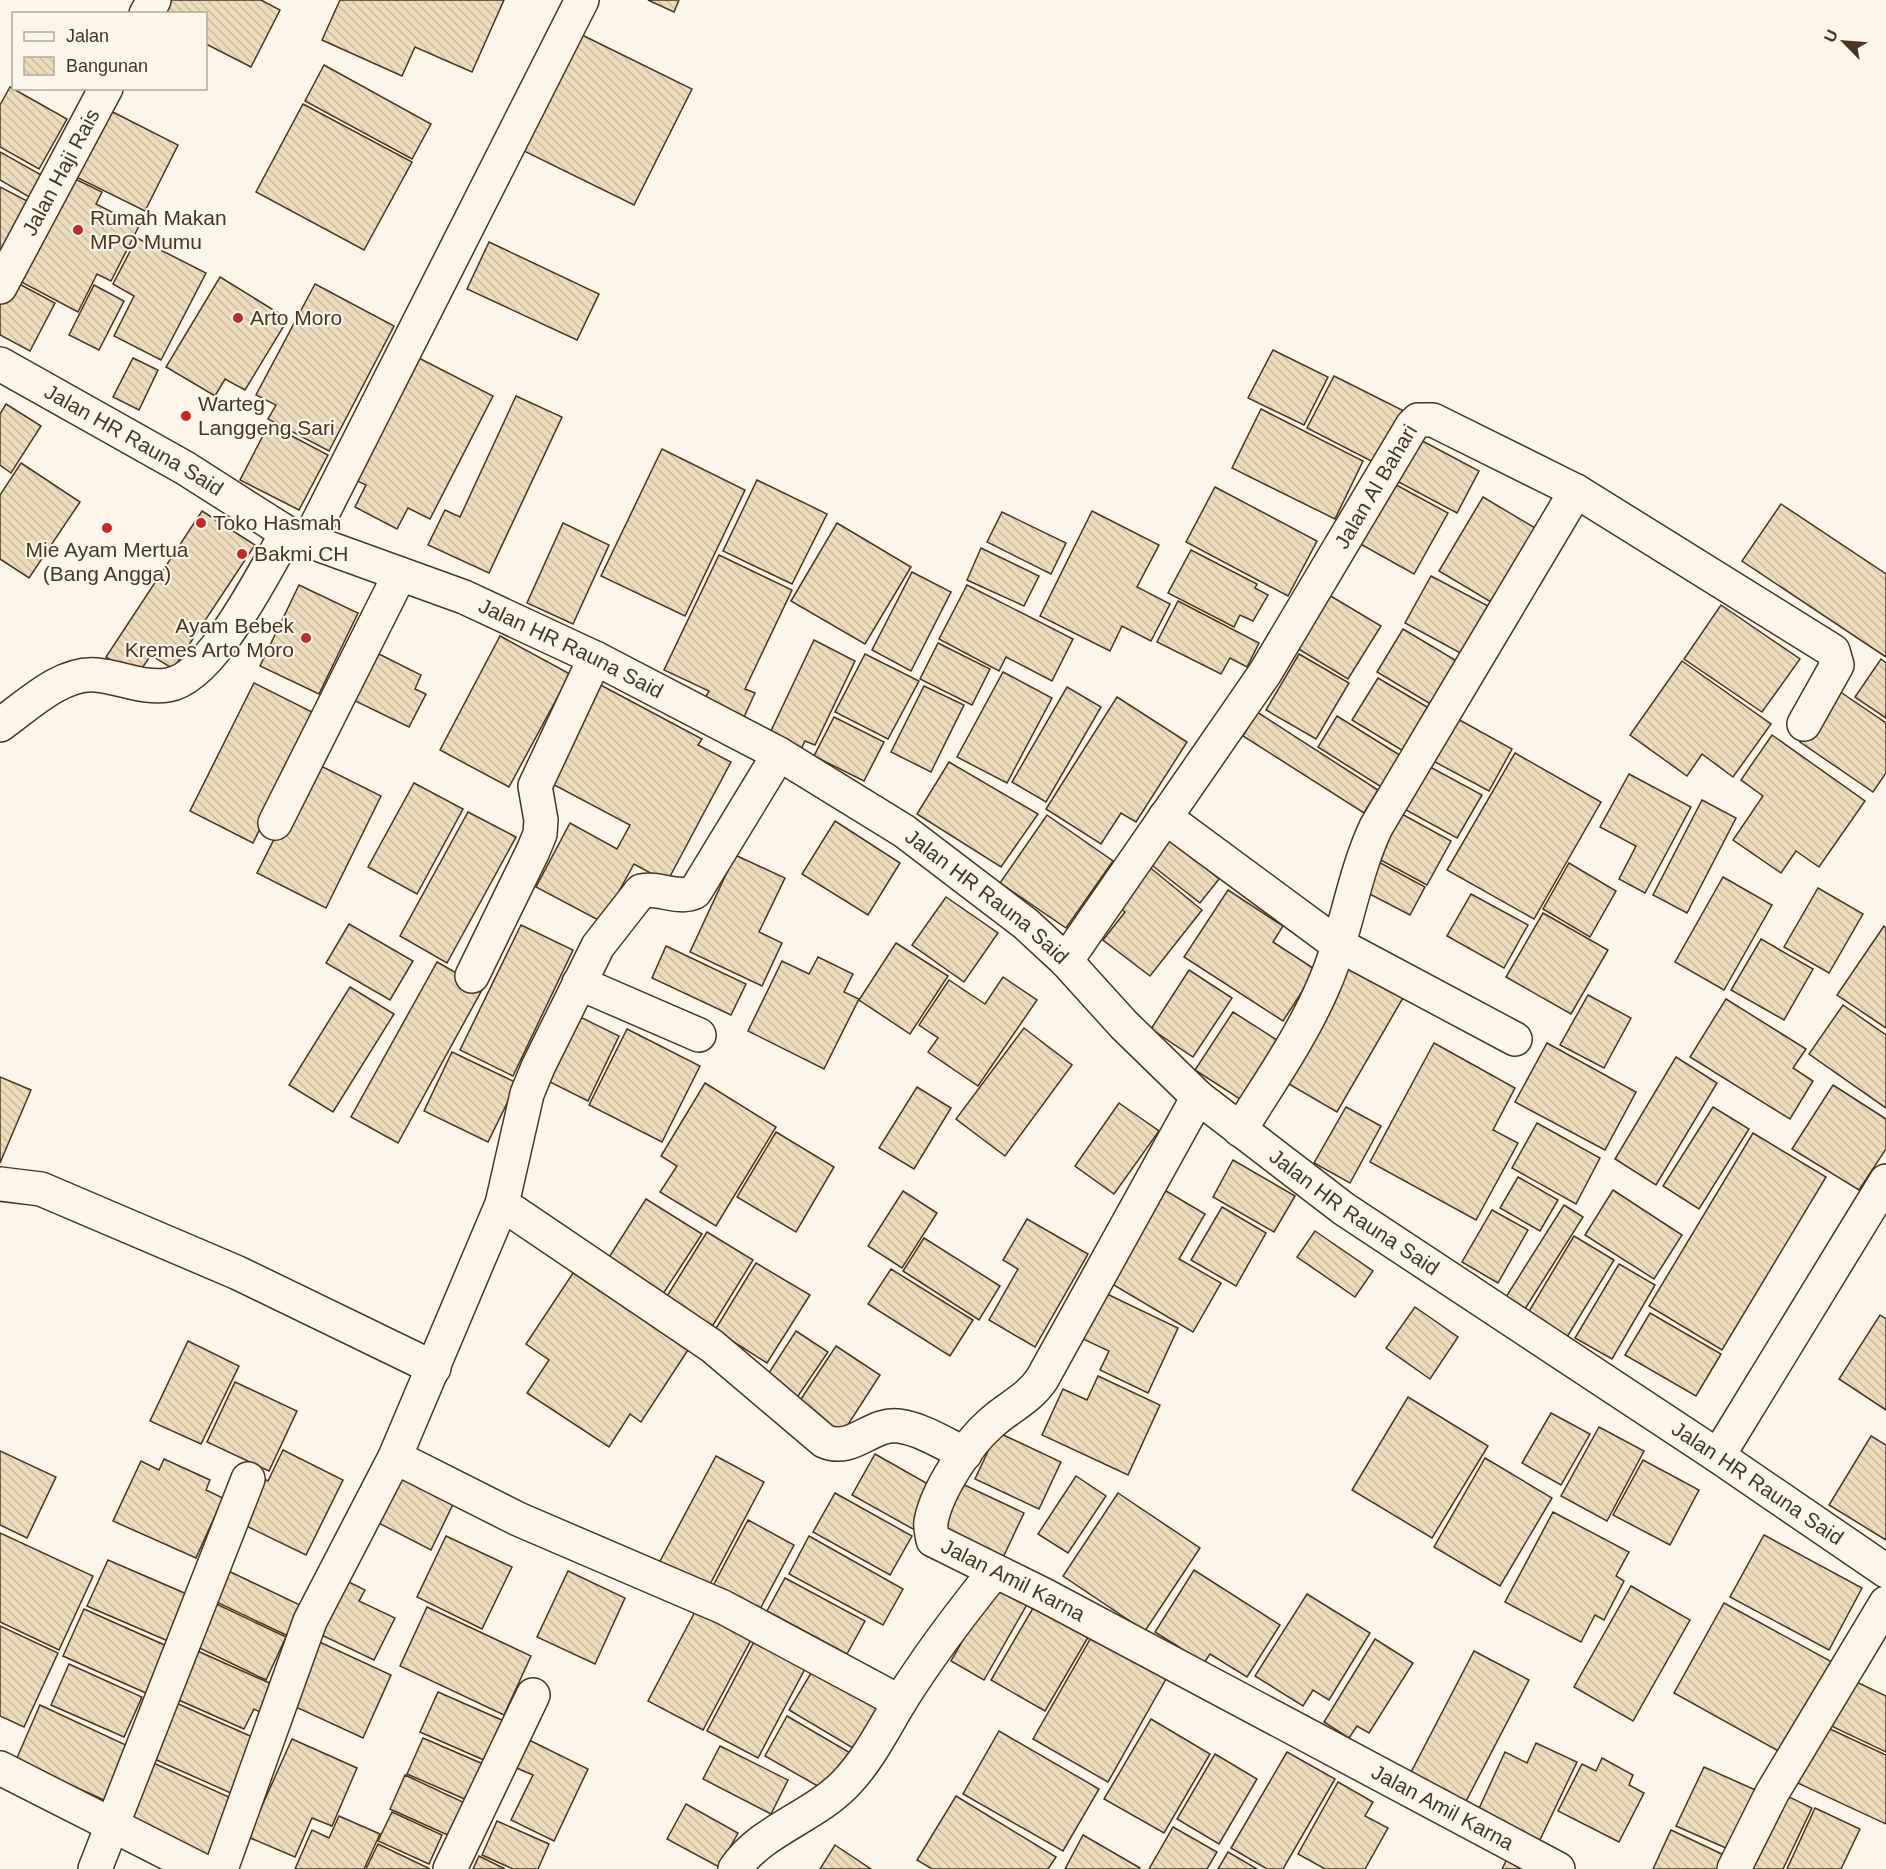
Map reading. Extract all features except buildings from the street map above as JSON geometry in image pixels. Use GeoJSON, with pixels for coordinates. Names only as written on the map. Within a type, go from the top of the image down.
{"type":"FeatureCollection","features":[{"type":"Feature","properties":{"kind":"street"},"geometry":{"type":"LineString","coordinates":[[0,725],[67,679],[94,675],[130,684],[169,685],[195,672],[214,654],[298,536],[582,0]]}},
{"type":"Feature","properties":{"kind":"street","name":"Jalan Haji Rais"},"geometry":{"type":"LineString","coordinates":[[0,287],[105,90]]}},
{"type":"Feature","properties":{"kind":"street","name":"Jalan HR Rauna Said"},"geometry":{"type":"LineString","coordinates":[[0,364],[185,468],[298,536],[464,597],[595,658],[779,753],[904,831],[1026,924],[1066,961],[1124,1025],[1198,1097],[1344,1209],[1718,1455],[1886,1571]]}},
{"type":"Feature","properties":{"kind":"street","name":"Jalan Al Bahari"},"geometry":{"type":"LineString","coordinates":[[1066,961],[1265,673],[1412,426],[1418,420],[1433,420],[1576,491],[1833,651],[1837,665],[1804,723]]}},
{"type":"Feature","properties":{"kind":"street"},"geometry":{"type":"LineString","coordinates":[[1240,1130],[1304,1027],[1324,985],[1361,859],[1391,799],[1576,491]]}},
{"type":"Feature","properties":{"kind":"street"},"geometry":{"type":"LineString","coordinates":[[275,823],[400,574]]}},
{"type":"Feature","properties":{"kind":"street"},"geometry":{"type":"LineString","coordinates":[[472,976],[540,834],[541,820],[535,786],[595,658]]}},
{"type":"Feature","properties":{"kind":"street"},"geometry":{"type":"LineString","coordinates":[[221,1869],[310,1621],[395,1457],[502,1204],[527,1094],[579,983],[598,946],[641,891],[649,889],[687,896],[695,892],[779,753]]}},
{"type":"Feature","properties":{"kind":"street"},"geometry":{"type":"LineString","coordinates":[[1165,817],[1337,944],[1515,1039]]}},
{"type":"Feature","properties":{"kind":"street"},"geometry":{"type":"LineString","coordinates":[[579,983],[699,1035]]}},
{"type":"Feature","properties":{"kind":"street","name":"Jalan Amil Karna"},"geometry":{"type":"LineString","coordinates":[[1198,1097],[1042,1379],[1023,1401],[1007,1410],[978,1435],[965,1454],[935,1507],[930,1524],[933,1540],[1558,1869]]}},
{"type":"Feature","properties":{"kind":"street"},"geometry":{"type":"LineString","coordinates":[[1718,1455],[1886,1181]]}},
{"type":"Feature","properties":{"kind":"street"},"geometry":{"type":"LineString","coordinates":[[0,1184],[41,1189],[238,1273],[434,1368]]}},
{"type":"Feature","properties":{"kind":"street"},"geometry":{"type":"LineString","coordinates":[[502,1204],[712,1346],[824,1441],[834,1445],[849,1445],[880,1429],[900,1426],[965,1454]]}},
{"type":"Feature","properties":{"kind":"street"},"geometry":{"type":"LineString","coordinates":[[395,1457],[518,1519],[723,1607],[900,1702]]}},
{"type":"Feature","properties":{"kind":"street"},"geometry":{"type":"LineString","coordinates":[[95,1869],[248,1479]]}},
{"type":"Feature","properties":{"kind":"street"},"geometry":{"type":"LineString","coordinates":[[735,1869],[775,1833],[825,1802],[846,1784],[880,1737],[900,1702],[944,1636],[995,1571]]}},
{"type":"Feature","properties":{"kind":"street"},"geometry":{"type":"LineString","coordinates":[[1734,1869],[1778,1784],[1886,1604]]}},
{"type":"Feature","properties":{"kind":"street"},"geometry":{"type":"LineString","coordinates":[[450,1869],[532,1695]]}},
{"type":"Feature","properties":{"kind":"street"},"geometry":{"type":"LineString","coordinates":[[0,1768],[199,1869]]}},
{"type":"Feature","properties":{"kind":"place","name":"Rumah Makan MPO Mumu"},"geometry":{"type":"Point","coordinates":[78,230]}},
{"type":"Feature","properties":{"kind":"place","name":"Arto Moro"},"geometry":{"type":"Point","coordinates":[238,318]}},
{"type":"Feature","properties":{"kind":"place","name":"Warteg Langgeng Sari"},"geometry":{"type":"Point","coordinates":[186,416]}},
{"type":"Feature","properties":{"kind":"place","name":"Toko Hasmah"},"geometry":{"type":"Point","coordinates":[201,523]}},
{"type":"Feature","properties":{"kind":"place","name":"Mie Ayam Mertua (Bang Angga)"},"geometry":{"type":"Point","coordinates":[107,528]}},
{"type":"Feature","properties":{"kind":"place","name":"Bakmi CH"},"geometry":{"type":"Point","coordinates":[242,554]}},
{"type":"Feature","properties":{"kind":"place","name":"Ayam Bebek Kremes Arto Moro"},"geometry":{"type":"Point","coordinates":[306,638]}}]}
